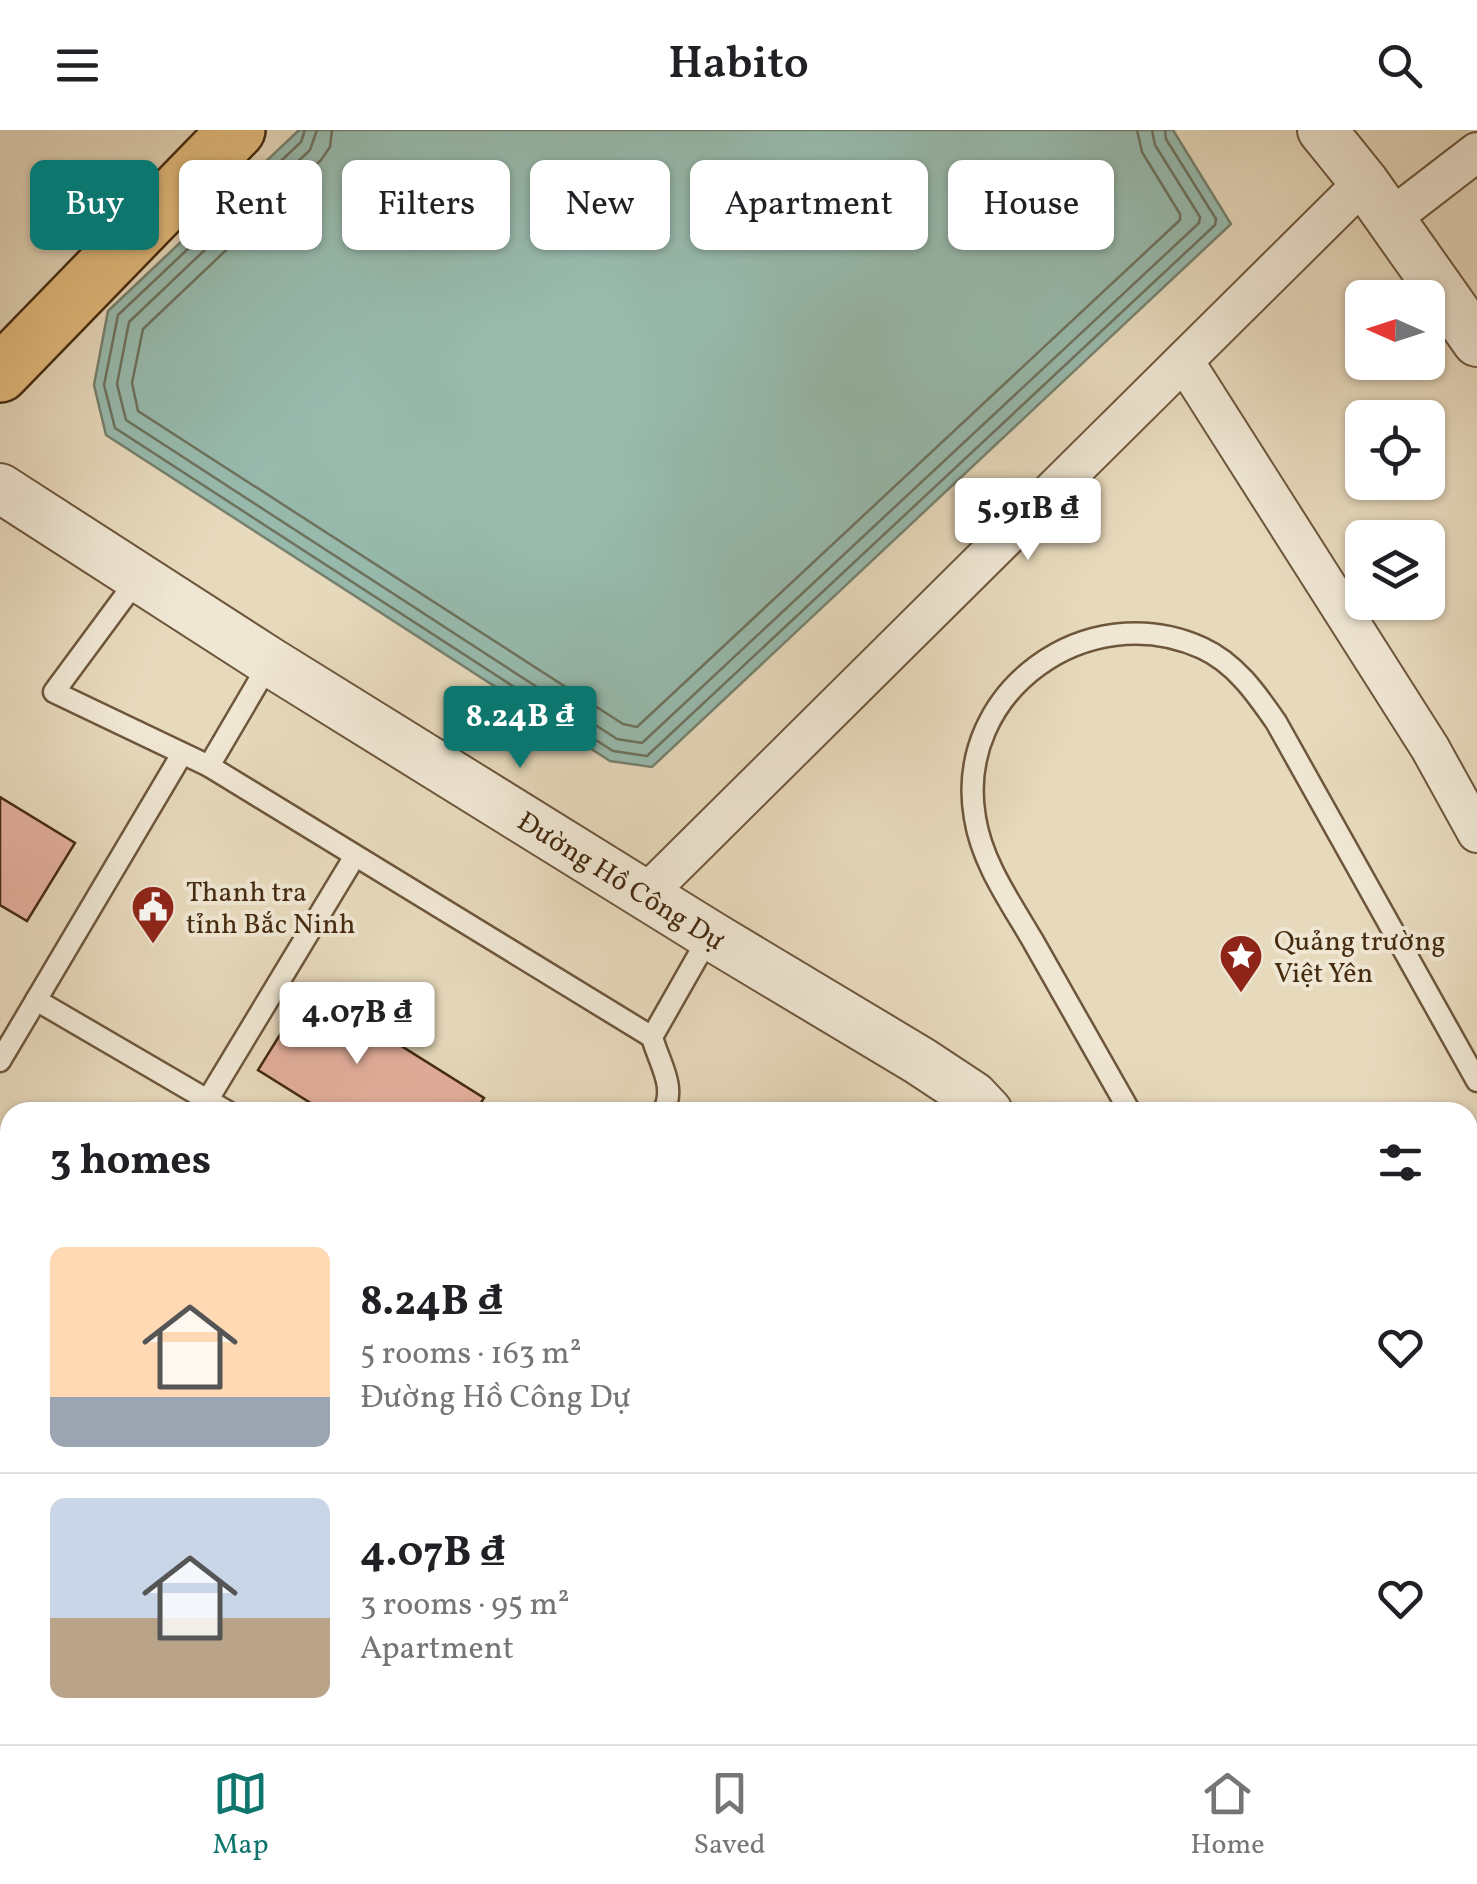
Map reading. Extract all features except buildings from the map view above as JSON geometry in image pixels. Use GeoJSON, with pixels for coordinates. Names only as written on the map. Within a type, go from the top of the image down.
{"type":"FeatureCollection","features":[{"type":"Feature","properties":{"kind":"highway"},"geometry":{"type":"LineString","coordinates":[[0,374],[237,130]]}},
{"type":"Feature","properties":{"kind":"street"},"geometry":{"type":"LineString","coordinates":[[1322,130],[1477,342]]}},
{"type":"Feature","properties":{"kind":"street"},"geometry":{"type":"LineString","coordinates":[[645,895],[1184,361],[1377,201],[1477,152]]}},
{"type":"Feature","properties":{"kind":"street"},"geometry":{"type":"LineString","coordinates":[[1184,361],[1430,748],[1477,834]]}},
{"type":"Feature","properties":{"kind":"street","name":"Đường Hồ Công Dự"},"geometry":{"type":"LineString","coordinates":[[0,488],[270,662],[920,1061],[979,1102]]}},
{"type":"Feature","properties":{"kind":"lane"},"geometry":{"type":"LineString","coordinates":[[139,577],[54,692],[208,766],[652,1037],[670,1084],[666,1102]]}},
{"type":"Feature","properties":{"kind":"lane"},"geometry":{"type":"LineString","coordinates":[[1124,1102],[989,864],[974,818],[974,770],[988,723],[1015,683],[1053,653],[1102,635],[1154,633],[1204,648],[1246,679],[1276,722],[1477,1081]]}},
{"type":"Feature","properties":{"kind":"lane"},"geometry":{"type":"LineString","coordinates":[[208,766],[270,662]]}},
{"type":"Feature","properties":{"kind":"lane"},"geometry":{"type":"LineString","coordinates":[[0,1061],[182,754]]}},
{"type":"Feature","properties":{"kind":"lane"},"geometry":{"type":"LineString","coordinates":[[208,1100],[355,856]]}},
{"type":"Feature","properties":{"kind":"lane"},"geometry":{"type":"LineString","coordinates":[[652,1037],[710,935]]}},
{"type":"Feature","properties":{"kind":"lane"},"geometry":{"type":"LineString","coordinates":[[36,1000],[211,1102]]}},
{"type":"Feature","properties":{"kind":"water"},"geometry":{"type":"Polygon","coordinates":[[[299,130],[1173,130],[1231,224],[652,767],[610,761],[106,435],[94,385],[108,311],[179,244],[179,250],[322,250],[322,160],[267,160],[299,130]]]}},
{"type":"Feature","properties":{"kind":"place","name":"Thanh tra tỉnh Bắc Ninh"},"geometry":{"type":"Point","coordinates":[153,945]}},
{"type":"Feature","properties":{"kind":"place","name":"Quảng trường Việt Yên"},"geometry":{"type":"Point","coordinates":[1241,994]}}]}
